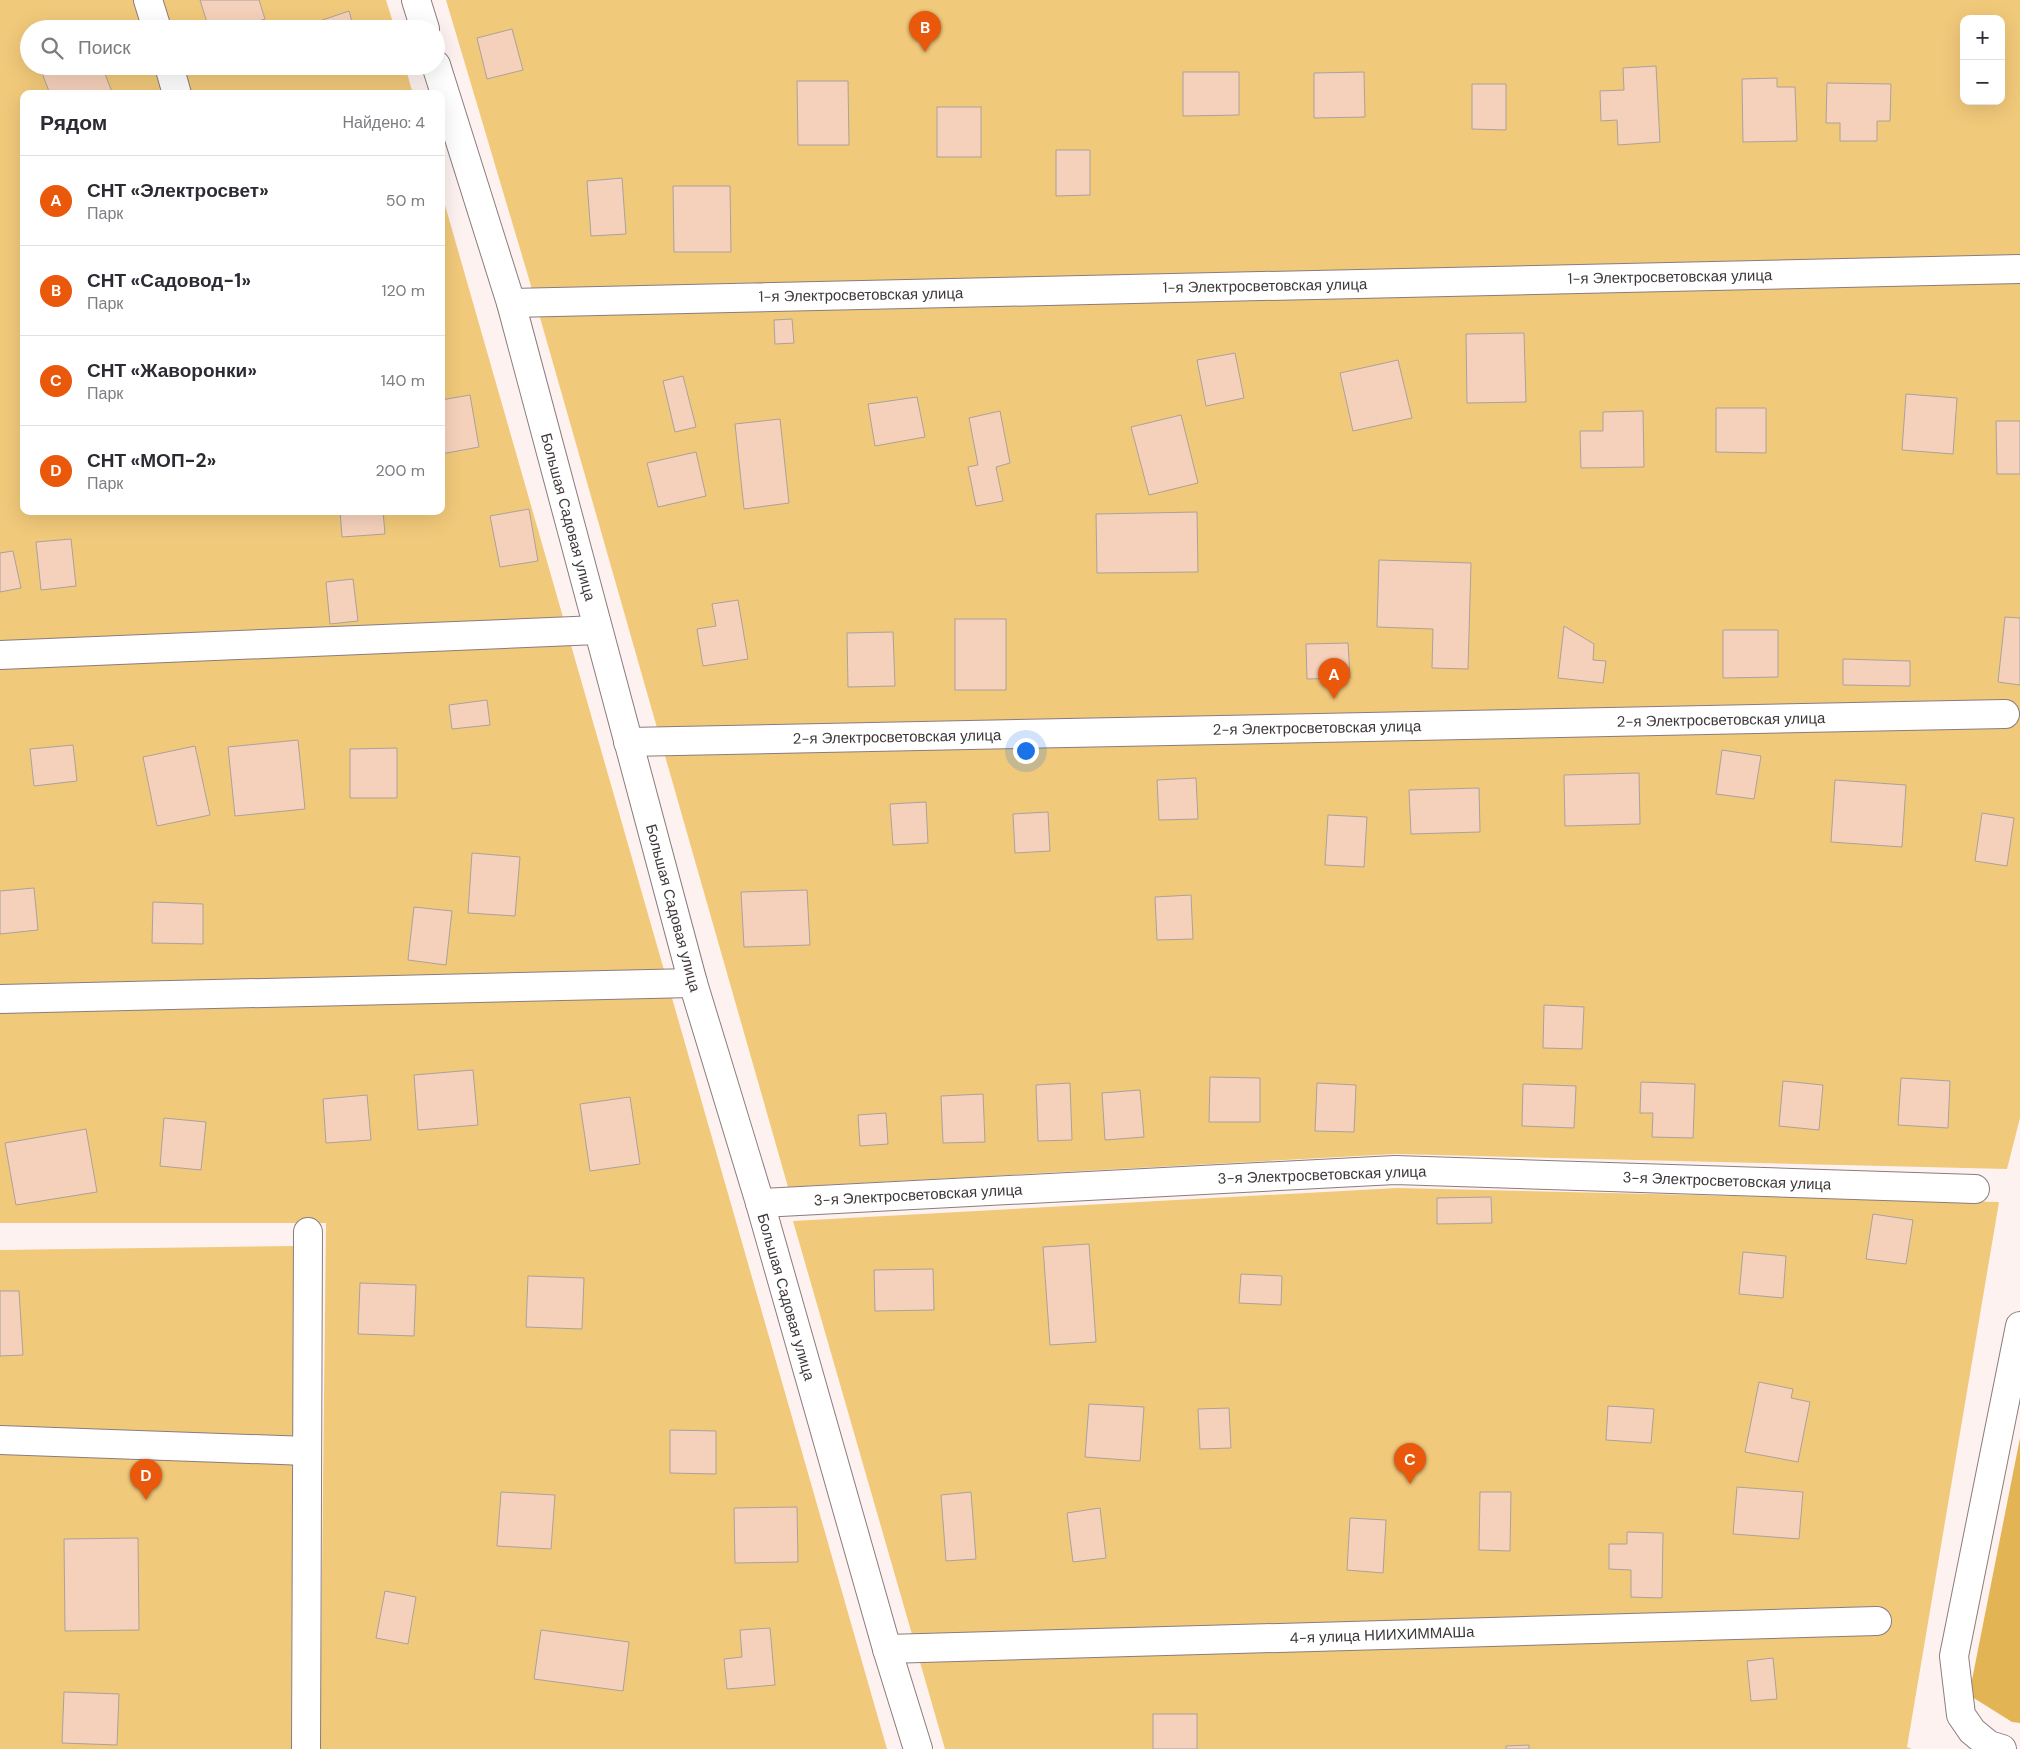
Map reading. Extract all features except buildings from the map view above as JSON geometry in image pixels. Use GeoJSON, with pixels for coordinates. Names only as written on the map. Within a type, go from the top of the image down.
{"type":"FeatureCollection","features":[{"type":"Feature","properties":{"kind":"street"},"geometry":{"type":"LineString","coordinates":[[148,0],[154,20]]}},
{"type":"Feature","properties":{"kind":"street"},"geometry":{"type":"LineString","coordinates":[[416,0],[422,20]]}},
{"type":"Feature","properties":{"kind":"street"},"geometry":{"type":"LineString","coordinates":[[172,75],[176,90]]}},
{"type":"Feature","properties":{"kind":"street","name":"Большая Садовая улица"},"geometry":{"type":"LineString","coordinates":[[439,75],[444,90]]}},
{"type":"Feature","properties":{"kind":"street","name":"Большая Садовая улица"},"geometry":{"type":"LineString","coordinates":[[445,94],[511,303],[693,983],[760,1203],[887,1649],[918,1749]]}},
{"type":"Feature","properties":{"kind":"street","name":"1-я Электросветовская улица"},"geometry":{"type":"LineString","coordinates":[[511,303],[2020,270]]}},
{"type":"Feature","properties":{"kind":"street"},"geometry":{"type":"LineString","coordinates":[[0,655],[598,630]]}},
{"type":"Feature","properties":{"kind":"street","name":"2-я Электросветовская улица"},"geometry":{"type":"LineString","coordinates":[[628,742],[2005,714]]}},
{"type":"Feature","properties":{"kind":"street"},"geometry":{"type":"LineString","coordinates":[[0,999],[693,983]]}},
{"type":"Feature","properties":{"kind":"street","name":"3-я Электросветовская улица"},"geometry":{"type":"LineString","coordinates":[[760,1203],[1395,1170],[1975,1189]]}},
{"type":"Feature","properties":{"kind":"street"},"geometry":{"type":"LineString","coordinates":[[306,1749],[308,1232]]}},
{"type":"Feature","properties":{"kind":"street"},"geometry":{"type":"LineString","coordinates":[[2002,1749],[1989,1745],[1972,1731],[1961,1714],[1954,1656],[2020,1326]]}},
{"type":"Feature","properties":{"kind":"street"},"geometry":{"type":"LineString","coordinates":[[0,1440],[307,1451]]}},
{"type":"Feature","properties":{"kind":"street","name":"4-я улица НИИХИММАШа"},"geometry":{"type":"LineString","coordinates":[[887,1649],[1877,1620]]}},
{"type":"Feature","properties":{"kind":"shaded area"},"geometry":{"type":"Polygon","coordinates":[[[0,0],[386,0],[392,20],[20,20],[20,75],[408,75],[412,90],[20,90],[20,515],[445,515],[445,205],[887,1749],[320,1749],[326,1223],[0,1223],[0,0]]]}},
{"type":"Feature","properties":{"kind":"shaded area"},"geometry":{"type":"Polygon","coordinates":[[[446,0],[2020,0],[2020,1118],[2007,1169],[1395,1154],[788,1187],[529,279],[446,0]]]}},
{"type":"Feature","properties":{"kind":"shaded area"},"geometry":{"type":"Polygon","coordinates":[[[1397,1188],[1999,1202],[1907,1747],[1912,1749],[945,1749],[793,1221],[1397,1188]]]}},
{"type":"Feature","properties":{"kind":"shaded area"},"geometry":{"type":"Polygon","coordinates":[[[294,1246],[291,1749],[0,1749],[0,1250],[294,1246]]]}},
{"type":"Feature","properties":{"kind":"shaded area"},"geometry":{"type":"Polygon","coordinates":[[[2020,1438],[2020,1723],[2012,1722],[1969,1695],[2020,1438]]]}},
{"type":"Feature","properties":{"kind":"place","name":"СНТ «Садовод-1»"},"geometry":{"type":"Point","coordinates":[925,52]}},
{"type":"Feature","properties":{"kind":"place","name":"СНТ «Электросвет»"},"geometry":{"type":"Point","coordinates":[1334,699]}},
{"type":"Feature","properties":{"kind":"place","name":"СНТ «Жаворонки»"},"geometry":{"type":"Point","coordinates":[1410,1484]}},
{"type":"Feature","properties":{"kind":"place","name":"СНТ «МОП-2»"},"geometry":{"type":"Point","coordinates":[146,1500]}}]}
